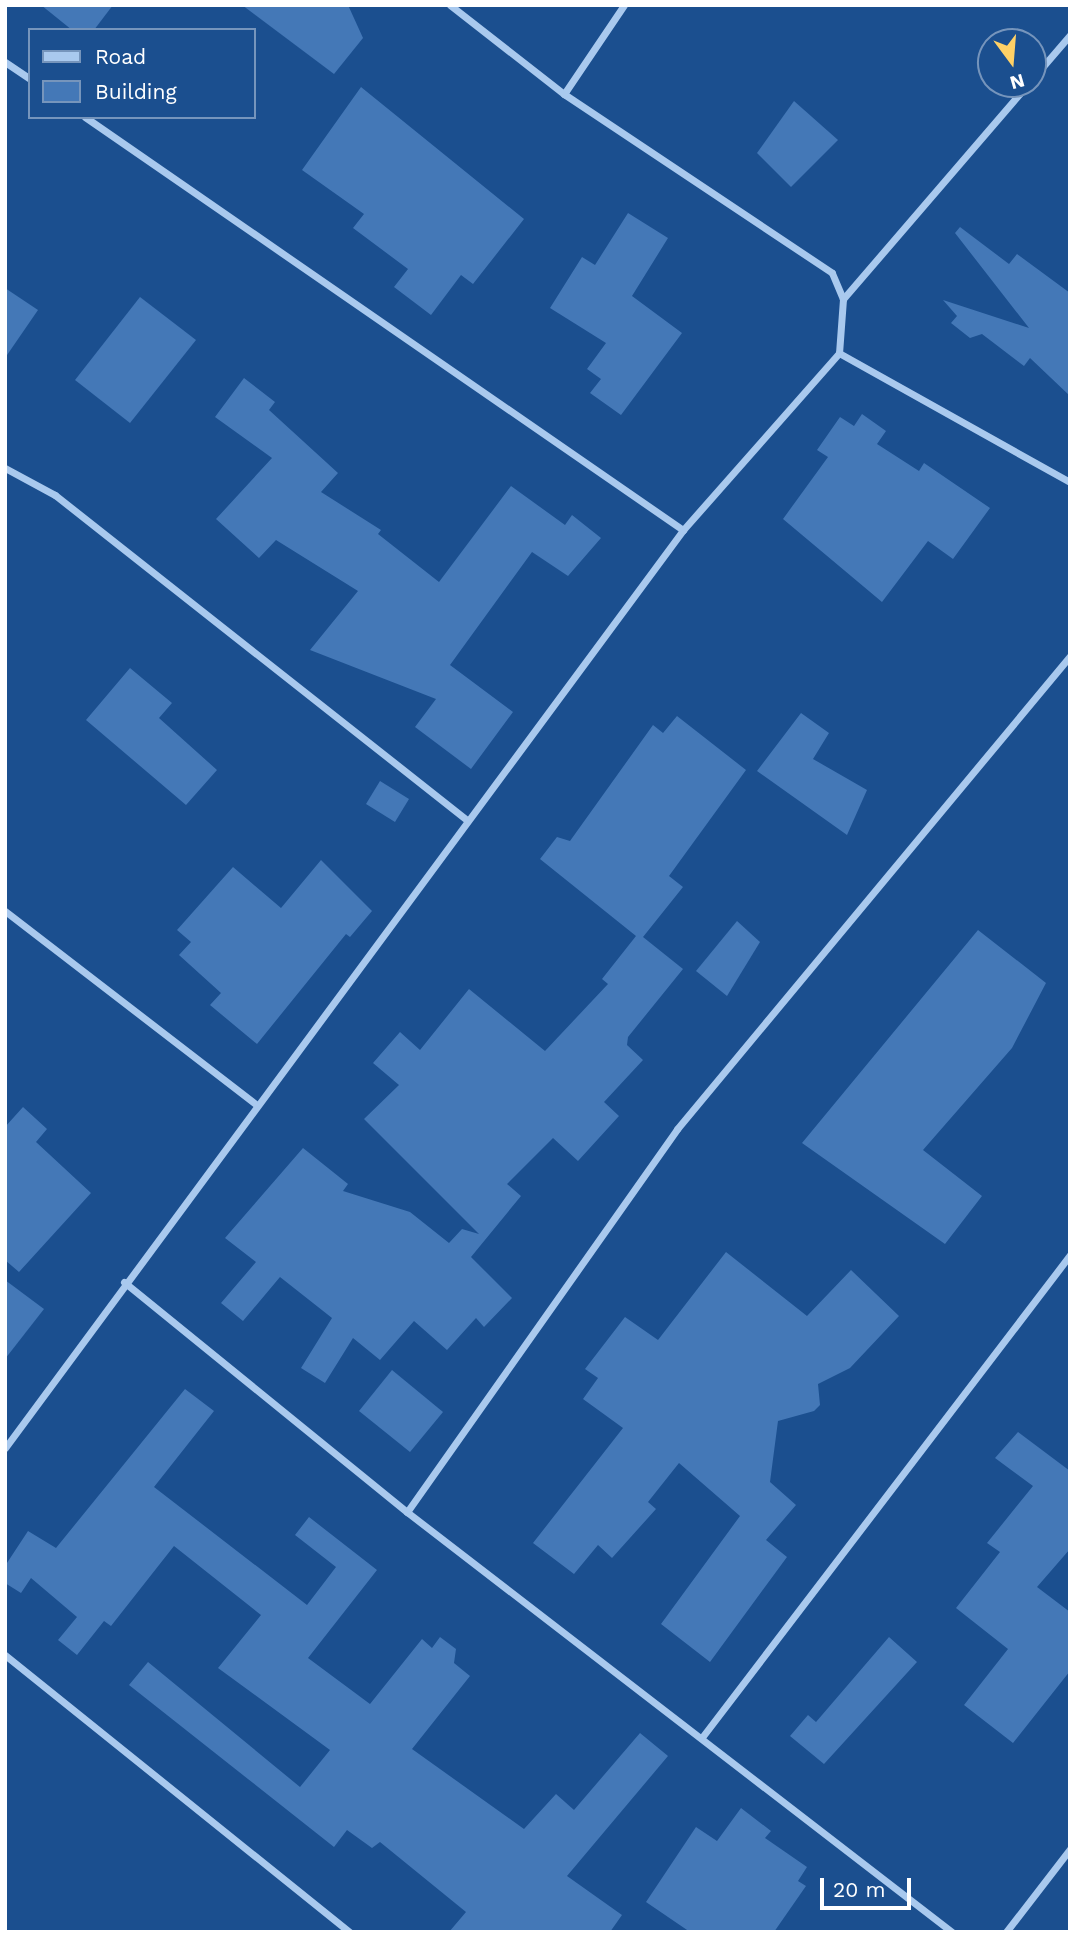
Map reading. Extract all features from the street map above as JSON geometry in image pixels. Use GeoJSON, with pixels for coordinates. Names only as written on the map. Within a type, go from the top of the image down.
{"type":"FeatureCollection","features":[{"type":"Feature","properties":{"kind":"street"},"geometry":{"type":"LineString","coordinates":[[5,1448],[124,1282],[683,530],[839,353],[843,299],[832,273],[565,94],[450,5]]}},
{"type":"Feature","properties":{"kind":"street"},"geometry":{"type":"LineString","coordinates":[[565,94],[624,5]]}},
{"type":"Feature","properties":{"kind":"street"},"geometry":{"type":"LineString","coordinates":[[1047,62],[1070,35]]}},
{"type":"Feature","properties":{"kind":"street"},"geometry":{"type":"LineString","coordinates":[[5,62],[28,78]]}},
{"type":"Feature","properties":{"kind":"street"},"geometry":{"type":"LineString","coordinates":[[843,299],[1016,98]]}},
{"type":"Feature","properties":{"kind":"street"},"geometry":{"type":"LineString","coordinates":[[88,119],[683,530]]}},
{"type":"Feature","properties":{"kind":"street"},"geometry":{"type":"LineString","coordinates":[[839,353],[1070,482]]}},
{"type":"Feature","properties":{"kind":"street"},"geometry":{"type":"LineString","coordinates":[[5,468],[55,495],[467,820]]}},
{"type":"Feature","properties":{"kind":"street"},"geometry":{"type":"LineString","coordinates":[[407,1512],[677,1129],[1070,656]]}},
{"type":"Feature","properties":{"kind":"street"},"geometry":{"type":"LineString","coordinates":[[5,911],[256,1104]]}},
{"type":"Feature","properties":{"kind":"street"},"geometry":{"type":"LineString","coordinates":[[703,1736],[1070,1255]]}},
{"type":"Feature","properties":{"kind":"street"},"geometry":{"type":"LineString","coordinates":[[124,1282],[407,1512],[703,1736],[952,1932]]}},
{"type":"Feature","properties":{"kind":"street"},"geometry":{"type":"LineString","coordinates":[[5,1655],[350,1932]]}},
{"type":"Feature","properties":{"kind":"street"},"geometry":{"type":"LineString","coordinates":[[1006,1932],[1070,1849]]}},
{"type":"Feature","properties":{"kind":"building"},"geometry":{"type":"Polygon","coordinates":[[[41,5],[113,5],[96,28],[70,28],[41,5]]]}},
{"type":"Feature","properties":{"kind":"building"},"geometry":{"type":"Polygon","coordinates":[[[242,5],[348,5],[363,38],[334,74],[242,5]]]}},
{"type":"Feature","properties":{"kind":"building"},"geometry":{"type":"Polygon","coordinates":[[[361,87],[524,219],[473,284],[461,275],[431,315],[394,287],[408,269],[353,228],[364,214],[302,170],[361,87]]]}},
{"type":"Feature","properties":{"kind":"building"},"geometry":{"type":"Polygon","coordinates":[[[794,101],[838,140],[791,187],[757,153],[794,101]]]}},
{"type":"Feature","properties":{"kind":"building"},"geometry":{"type":"Polygon","coordinates":[[[628,213],[668,238],[632,296],[682,333],[621,415],[590,393],[601,379],[587,369],[606,343],[550,308],[582,257],[595,265],[628,213]]]}},
{"type":"Feature","properties":{"kind":"building"},"geometry":{"type":"Polygon","coordinates":[[[960,227],[1009,264],[1017,254],[1070,293],[1070,396],[1030,358],[1024,366],[982,334],[970,338],[951,323],[957,316],[943,300],[1029,328],[955,233],[960,227]]]}},
{"type":"Feature","properties":{"kind":"building"},"geometry":{"type":"Polygon","coordinates":[[[5,288],[38,310],[5,358],[5,288]]]}},
{"type":"Feature","properties":{"kind":"building"},"geometry":{"type":"Polygon","coordinates":[[[140,297],[196,340],[130,423],[75,380],[140,297]]]}},
{"type":"Feature","properties":{"kind":"building"},"geometry":{"type":"Polygon","coordinates":[[[244,378],[275,402],[269,410],[338,473],[321,492],[381,530],[378,534],[439,582],[511,486],[565,525],[572,515],[601,538],[568,576],[532,552],[450,665],[513,712],[471,769],[415,727],[436,699],[310,650],[358,591],[276,540],[259,558],[216,519],[272,458],[215,417],[244,378]]]}},
{"type":"Feature","properties":{"kind":"building"},"geometry":{"type":"Polygon","coordinates":[[[862,414],[886,431],[877,444],[919,471],[924,463],[990,508],[953,559],[928,541],[882,602],[783,519],[828,457],[817,450],[840,417],[854,426],[862,414]]]}},
{"type":"Feature","properties":{"kind":"building"},"geometry":{"type":"Polygon","coordinates":[[[130,668],[172,703],[159,718],[217,770],[186,805],[86,720],[130,668]]]}},
{"type":"Feature","properties":{"kind":"building"},"geometry":{"type":"Polygon","coordinates":[[[801,713],[829,733],[813,759],[867,790],[847,835],[757,771],[801,713]]]}},
{"type":"Feature","properties":{"kind":"building"},"geometry":{"type":"Polygon","coordinates":[[[677,716],[746,770],[669,876],[683,887],[643,937],[683,969],[628,1037],[627,1045],[643,1060],[604,1102],[619,1116],[578,1161],[553,1138],[507,1184],[521,1196],[471,1257],[512,1298],[484,1327],[476,1318],[447,1350],[414,1321],[380,1360],[353,1338],[325,1383],[301,1368],[332,1318],[280,1277],[243,1321],[221,1303],[256,1262],[225,1238],[303,1148],[348,1184],[343,1191],[410,1212],[449,1243],[462,1229],[479,1234],[364,1119],[399,1085],[373,1063],[400,1032],[420,1050],[469,989],[545,1051],[608,984],[602,979],[636,936],[540,859],[557,837],[570,841],[653,725],[663,733],[677,716]]]}},
{"type":"Feature","properties":{"kind":"building"},"geometry":{"type":"Polygon","coordinates":[[[380,781],[409,799],[395,822],[366,804],[380,781]]]}},
{"type":"Feature","properties":{"kind":"building"},"geometry":{"type":"Polygon","coordinates":[[[321,860],[372,911],[350,937],[346,934],[257,1044],[210,1005],[221,993],[179,955],[191,942],[177,930],[233,867],[281,908],[321,860]]]}},
{"type":"Feature","properties":{"kind":"building"},"geometry":{"type":"Polygon","coordinates":[[[737,921],[760,942],[727,996],[696,971],[737,921]]]}},
{"type":"Feature","properties":{"kind":"building"},"geometry":{"type":"Polygon","coordinates":[[[978,930],[1046,983],[1012,1048],[923,1150],[982,1196],[945,1244],[802,1143],[978,930]]]}},
{"type":"Feature","properties":{"kind":"building"},"geometry":{"type":"Polygon","coordinates":[[[23,1107],[47,1129],[36,1142],[91,1193],[19,1272],[5,1260],[5,1127],[23,1107]]]}},
{"type":"Feature","properties":{"kind":"building"},"geometry":{"type":"Polygon","coordinates":[[[726,1252],[807,1316],[851,1270],[899,1316],[850,1368],[818,1384],[820,1405],[814,1411],[778,1421],[770,1482],[796,1505],[766,1540],[787,1557],[710,1662],[661,1624],[740,1516],[679,1463],[648,1502],[656,1509],[612,1558],[598,1545],[574,1574],[533,1543],[623,1428],[583,1399],[598,1378],[585,1369],[625,1317],[658,1340],[726,1252]]]}},
{"type":"Feature","properties":{"kind":"building"},"geometry":{"type":"Polygon","coordinates":[[[5,1280],[44,1309],[5,1359],[5,1280]]]}},
{"type":"Feature","properties":{"kind":"building"},"geometry":{"type":"Polygon","coordinates":[[[392,1370],[443,1412],[410,1452],[359,1411],[392,1370]]]}},
{"type":"Feature","properties":{"kind":"building"},"geometry":{"type":"Polygon","coordinates":[[[185,1389],[214,1411],[154,1487],[307,1605],[336,1567],[295,1535],[309,1517],[377,1570],[308,1658],[370,1704],[422,1639],[432,1648],[440,1637],[456,1649],[454,1663],[470,1676],[412,1749],[524,1829],[556,1794],[574,1810],[640,1733],[668,1756],[567,1876],[622,1915],[610,1932],[449,1932],[466,1912],[380,1842],[372,1848],[347,1830],[334,1847],[129,1685],[148,1662],[300,1787],[330,1750],[218,1668],[261,1615],[174,1546],[111,1626],[104,1621],[77,1655],[58,1640],[77,1617],[31,1578],[21,1593],[5,1583],[5,1566],[28,1531],[56,1548],[185,1389]]]}},
{"type":"Feature","properties":{"kind":"building"},"geometry":{"type":"Polygon","coordinates":[[[1018,1432],[1070,1471],[1070,1549],[1037,1587],[1070,1612],[1070,1671],[1013,1743],[964,1705],[1008,1649],[956,1608],[1000,1552],[987,1543],[1033,1486],[995,1458],[1018,1432]]]}},
{"type":"Feature","properties":{"kind":"building"},"geometry":{"type":"Polygon","coordinates":[[[889,1637],[917,1662],[824,1764],[790,1736],[808,1715],[816,1722],[889,1637]]]}},
{"type":"Feature","properties":{"kind":"building"},"geometry":{"type":"Polygon","coordinates":[[[741,1808],[771,1831],[765,1838],[807,1867],[798,1881],[806,1886],[774,1932],[690,1932],[646,1902],[696,1827],[717,1841],[741,1808]]]}}]}
